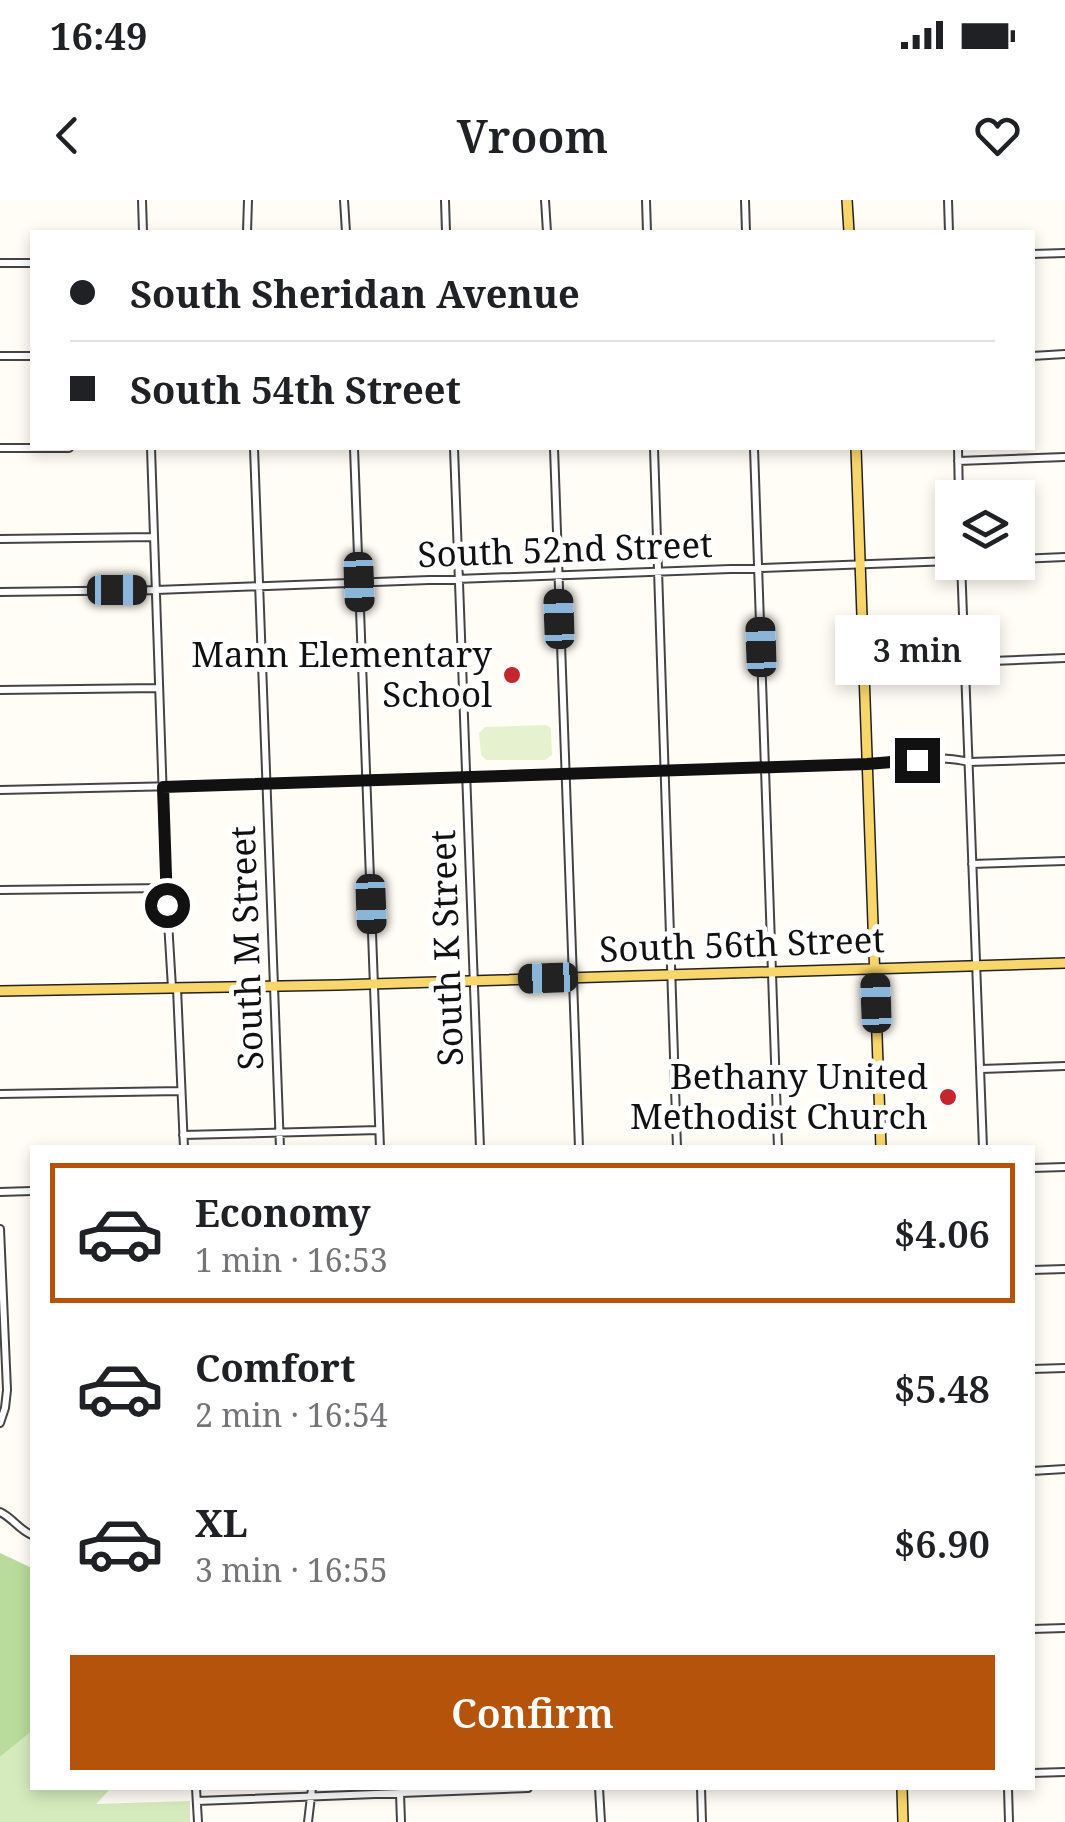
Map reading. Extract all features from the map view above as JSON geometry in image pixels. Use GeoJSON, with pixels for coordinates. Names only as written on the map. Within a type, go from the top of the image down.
{"type":"FeatureCollection","features":[{"type":"Feature","properties":{"kind":"main road"},"geometry":{"type":"LineString","coordinates":[[846,200],[849,230]]}},
{"type":"Feature","properties":{"kind":"main road"},"geometry":{"type":"LineString","coordinates":[[856,450],[881,1145]]}},
{"type":"Feature","properties":{"kind":"main road","name":"South 56th Street"},"geometry":{"type":"LineString","coordinates":[[0,991],[1065,963]]}},
{"type":"Feature","properties":{"kind":"main road"},"geometry":{"type":"LineString","coordinates":[[902,1790],[903,1822]]}},
{"type":"Feature","properties":{"kind":"street"},"geometry":{"type":"LineString","coordinates":[[142,200],[143,230]]}},
{"type":"Feature","properties":{"kind":"street"},"geometry":{"type":"LineString","coordinates":[[247,230],[248,200]]}},
{"type":"Feature","properties":{"kind":"street"},"geometry":{"type":"LineString","coordinates":[[344,200],[346,230]]}},
{"type":"Feature","properties":{"kind":"street"},"geometry":{"type":"LineString","coordinates":[[445,200],[446,230]]}},
{"type":"Feature","properties":{"kind":"street"},"geometry":{"type":"LineString","coordinates":[[546,200],[546,230]]}},
{"type":"Feature","properties":{"kind":"street"},"geometry":{"type":"LineString","coordinates":[[646,200],[647,230]]}},
{"type":"Feature","properties":{"kind":"street"},"geometry":{"type":"LineString","coordinates":[[745,200],[746,230]]}},
{"type":"Feature","properties":{"kind":"street"},"geometry":{"type":"LineString","coordinates":[[948,200],[949,230]]}},
{"type":"Feature","properties":{"kind":"street"},"geometry":{"type":"LineString","coordinates":[[1035,254],[1065,253]]}},
{"type":"Feature","properties":{"kind":"street"},"geometry":{"type":"LineString","coordinates":[[0,263],[30,262]]}},
{"type":"Feature","properties":{"kind":"street"},"geometry":{"type":"LineString","coordinates":[[1035,356],[1065,354]]}},
{"type":"Feature","properties":{"kind":"street"},"geometry":{"type":"LineString","coordinates":[[0,356],[30,356]]}},
{"type":"Feature","properties":{"kind":"street"},"geometry":{"type":"LineString","coordinates":[[0,448],[30,448]]}},
{"type":"Feature","properties":{"kind":"street"},"geometry":{"type":"LineString","coordinates":[[150,450],[166,888],[184,1145]]}},
{"type":"Feature","properties":{"kind":"street","name":"South M Street"},"geometry":{"type":"LineString","coordinates":[[254,450],[280,1145]]}},
{"type":"Feature","properties":{"kind":"street"},"geometry":{"type":"LineString","coordinates":[[354,450],[380,1145]]}},
{"type":"Feature","properties":{"kind":"street","name":"South K Street"},"geometry":{"type":"LineString","coordinates":[[454,450],[480,1145]]}},
{"type":"Feature","properties":{"kind":"street"},"geometry":{"type":"LineString","coordinates":[[554,450],[578,1145]]}},
{"type":"Feature","properties":{"kind":"street"},"geometry":{"type":"LineString","coordinates":[[654,450],[677,1145]]}},
{"type":"Feature","properties":{"kind":"street"},"geometry":{"type":"LineString","coordinates":[[754,450],[778,1145]]}},
{"type":"Feature","properties":{"kind":"street"},"geometry":{"type":"LineString","coordinates":[[958,450],[959,480]]}},
{"type":"Feature","properties":{"kind":"street"},"geometry":{"type":"LineString","coordinates":[[958,461],[1065,458]]}},
{"type":"Feature","properties":{"kind":"street"},"geometry":{"type":"LineString","coordinates":[[0,539],[154,537]]}},
{"type":"Feature","properties":{"kind":"street"},"geometry":{"type":"LineString","coordinates":[[1035,558],[1065,557]]}},
{"type":"Feature","properties":{"kind":"street","name":"South 52nd Street"},"geometry":{"type":"LineString","coordinates":[[0,592],[156,590],[935,561]]}},
{"type":"Feature","properties":{"kind":"street"},"geometry":{"type":"LineString","coordinates":[[962,580],[983,1145]]}},
{"type":"Feature","properties":{"kind":"street"},"geometry":{"type":"LineString","coordinates":[[965,662],[1065,658]]}},
{"type":"Feature","properties":{"kind":"street"},"geometry":{"type":"LineString","coordinates":[[0,690],[160,688]]}},
{"type":"Feature","properties":{"kind":"street"},"geometry":{"type":"LineString","coordinates":[[0,790],[917,760],[1065,759]]}},
{"type":"Feature","properties":{"kind":"street"},"geometry":{"type":"LineString","coordinates":[[972,864],[1065,861]]}},
{"type":"Feature","properties":{"kind":"street"},"geometry":{"type":"LineString","coordinates":[[0,890],[166,888]]}},
{"type":"Feature","properties":{"kind":"street"},"geometry":{"type":"LineString","coordinates":[[981,1069],[1065,1066]]}},
{"type":"Feature","properties":{"kind":"street"},"geometry":{"type":"LineString","coordinates":[[0,1094],[181,1091]]}},
{"type":"Feature","properties":{"kind":"street"},"geometry":{"type":"LineString","coordinates":[[183,1135],[379,1130]]}},
{"type":"Feature","properties":{"kind":"street"},"geometry":{"type":"LineString","coordinates":[[1035,1168],[1065,1167]]}},
{"type":"Feature","properties":{"kind":"street"},"geometry":{"type":"LineString","coordinates":[[0,1192],[30,1192]]}},
{"type":"Feature","properties":{"kind":"street"},"geometry":{"type":"LineString","coordinates":[[0,1229],[7,1390],[0,1423]]}},
{"type":"Feature","properties":{"kind":"street"},"geometry":{"type":"LineString","coordinates":[[1035,1270],[1065,1269]]}},
{"type":"Feature","properties":{"kind":"street"},"geometry":{"type":"LineString","coordinates":[[1035,1369],[1065,1368]]}},
{"type":"Feature","properties":{"kind":"street"},"geometry":{"type":"LineString","coordinates":[[1035,1470],[1065,1470]]}},
{"type":"Feature","properties":{"kind":"street"},"geometry":{"type":"LineString","coordinates":[[0,1512],[30,1534]]}},
{"type":"Feature","properties":{"kind":"street"},"geometry":{"type":"LineString","coordinates":[[1035,1630],[1065,1628]]}},
{"type":"Feature","properties":{"kind":"street"},"geometry":{"type":"LineString","coordinates":[[1035,1773],[1065,1772]]}},
{"type":"Feature","properties":{"kind":"street"},"geometry":{"type":"LineString","coordinates":[[196,1790],[198,1822]]}},
{"type":"Feature","properties":{"kind":"street"},"geometry":{"type":"LineString","coordinates":[[197,1800],[312,1792],[435,1790]]}},
{"type":"Feature","properties":{"kind":"street"},"geometry":{"type":"LineString","coordinates":[[599,1790],[600,1822]]}},
{"type":"Feature","properties":{"kind":"street"},"geometry":{"type":"LineString","coordinates":[[700,1790],[702,1822]]}},
{"type":"Feature","properties":{"kind":"street"},"geometry":{"type":"LineString","coordinates":[[1008,1790],[1010,1822]]}},
{"type":"Feature","properties":{"kind":"street"},"geometry":{"type":"LineString","coordinates":[[308,1822],[312,1792]]}},
{"type":"Feature","properties":{"kind":"street"},"geometry":{"type":"LineString","coordinates":[[400,1792],[401,1822]]}},
{"type":"Feature","properties":{"kind":"green space"},"geometry":{"type":"Polygon","coordinates":[[[485,727],[551,728],[552,755],[545,760],[486,760],[481,755],[479,733],[485,727]]]}},
{"type":"Feature","properties":{"kind":"green space"},"geometry":{"type":"Polygon","coordinates":[[[0,1553],[30,1567],[30,1733],[0,1757],[0,1553]]]}},
{"type":"Feature","properties":{"kind":"green space"},"geometry":{"type":"Polygon","coordinates":[[[30,1733],[30,1790],[109,1790],[96,1804],[190,1801],[190,1822],[0,1822],[0,1757],[30,1733]]]}},
{"type":"Feature","properties":{"kind":"place","name":"Mann Elementary School"},"geometry":{"type":"Point","coordinates":[512,675]}},
{"type":"Feature","properties":{"kind":"place","name":"Bethany United Methodist Church"},"geometry":{"type":"Point","coordinates":[948,1097]}},
{"type":"Feature","properties":{"kind":"route"},"geometry":{"type":"LineString","coordinates":[[167,905],[163,787],[917,760]]}}]}
